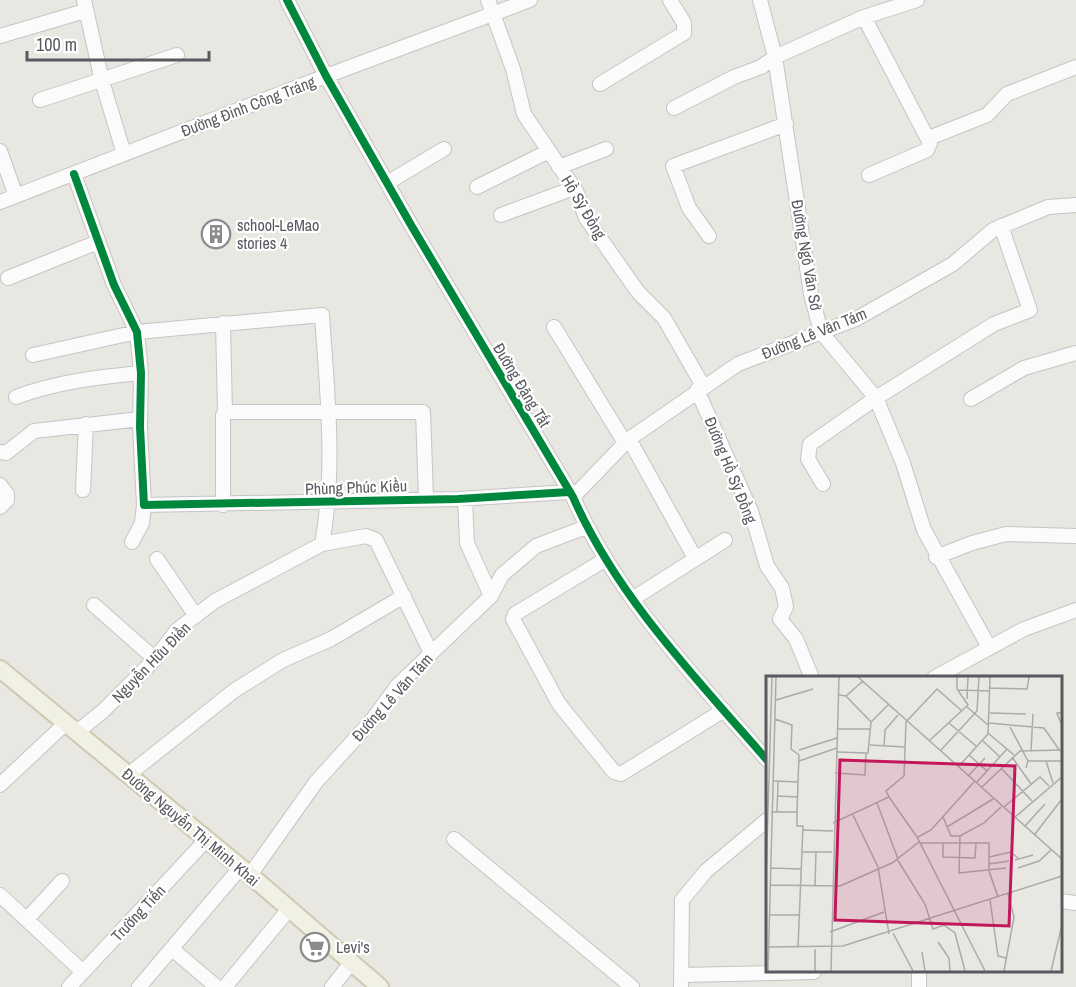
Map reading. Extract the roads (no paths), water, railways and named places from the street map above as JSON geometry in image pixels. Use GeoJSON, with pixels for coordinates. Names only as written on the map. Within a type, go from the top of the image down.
{"type":"FeatureCollection","features":[{"type":"Feature","properties":{"kind":"main road","name":"Đường Nguyễn Thị Minh Khai"},"geometry":{"type":"LineString","coordinates":[[0,669],[207,839],[380,987]]}},
{"type":"Feature","properties":{"kind":"street","name":"Đường Đặng Tất"},"geometry":{"type":"LineString","coordinates":[[287,0],[387,183],[571,494],[586,527],[606,559],[682,664],[766,759]]}},
{"type":"Feature","properties":{"kind":"street","name":"Hồ Sỹ Đồng"},"geometry":{"type":"LineString","coordinates":[[488,0],[495,13],[524,114],[574,188],[586,218],[638,292],[664,318],[700,388]]}},
{"type":"Feature","properties":{"kind":"street","name":"Đường Đinh Công Tráng"},"geometry":{"type":"LineString","coordinates":[[0,202],[326,75],[530,0]]}},
{"type":"Feature","properties":{"kind":"street"},"geometry":{"type":"LineString","coordinates":[[600,84],[684,33],[684,23],[670,0]]}},
{"type":"Feature","properties":{"kind":"street","name":"Đường Ngô Văn Sở"},"geometry":{"type":"LineString","coordinates":[[760,0],[775,57],[811,294],[821,333],[876,398],[903,463],[924,530],[936,557],[989,647]]}},
{"type":"Feature","properties":{"kind":"street"},"geometry":{"type":"LineString","coordinates":[[674,108],[734,77],[760,67],[775,57],[864,17],[917,0]]}},
{"type":"Feature","properties":{"kind":"street"},"geometry":{"type":"LineString","coordinates":[[0,36],[84,4],[102,81],[124,154]]}},
{"type":"Feature","properties":{"kind":"street"},"geometry":{"type":"LineString","coordinates":[[864,17],[929,138],[927,150],[869,175]]}},
{"type":"Feature","properties":{"kind":"street"},"geometry":{"type":"LineString","coordinates":[[40,100],[177,55]]}},
{"type":"Feature","properties":{"kind":"street"},"geometry":{"type":"LineString","coordinates":[[929,138],[987,115],[1007,94],[1076,67]]}},
{"type":"Feature","properties":{"kind":"street"},"geometry":{"type":"LineString","coordinates":[[709,236],[688,208],[673,166],[786,124]]}},
{"type":"Feature","properties":{"kind":"street"},"geometry":{"type":"LineString","coordinates":[[387,183],[444,149]]}},
{"type":"Feature","properties":{"kind":"street"},"geometry":{"type":"LineString","coordinates":[[559,167],[606,149]]}},
{"type":"Feature","properties":{"kind":"street"},"geometry":{"type":"LineString","coordinates":[[0,151],[16,196]]}},
{"type":"Feature","properties":{"kind":"street"},"geometry":{"type":"LineString","coordinates":[[477,187],[549,151]]}},
{"type":"Feature","properties":{"kind":"street"},"geometry":{"type":"LineString","coordinates":[[74,174],[114,285],[137,332],[141,373],[140,419],[144,505],[142,523],[132,542]]}},
{"type":"Feature","properties":{"kind":"street"},"geometry":{"type":"LineString","coordinates":[[501,215],[574,188]]}},
{"type":"Feature","properties":{"kind":"street","name":"Đường Lê Văn Tám"},"geometry":{"type":"LineString","coordinates":[[571,494],[627,441],[700,388],[738,364],[856,319],[935,274],[1001,226],[1048,207],[1076,205]]}},
{"type":"Feature","properties":{"kind":"street"},"geometry":{"type":"LineString","coordinates":[[823,484],[808,459],[810,444],[876,398],[994,324],[1030,310],[1001,226]]}},
{"type":"Feature","properties":{"kind":"street"},"geometry":{"type":"LineString","coordinates":[[8,278],[98,242]]}},
{"type":"Feature","properties":{"kind":"street"},"geometry":{"type":"LineString","coordinates":[[33,355],[137,332],[322,315],[328,412],[330,502],[322,544]]}},
{"type":"Feature","properties":{"kind":"street"},"geometry":{"type":"LineString","coordinates":[[223,323],[225,413],[223,505]]}},
{"type":"Feature","properties":{"kind":"street"},"geometry":{"type":"LineString","coordinates":[[554,327],[627,441],[695,558]]}},
{"type":"Feature","properties":{"kind":"street"},"geometry":{"type":"LineString","coordinates":[[971,399],[1024,368],[1076,353]]}},
{"type":"Feature","properties":{"kind":"street"},"geometry":{"type":"LineString","coordinates":[[16,397],[33,390],[90,378],[141,373]]}},
{"type":"Feature","properties":{"kind":"street","name":"Đường Hồ Sỹ Đồng"},"geometry":{"type":"LineString","coordinates":[[700,388],[751,511],[767,566],[782,588],[786,607],[780,619],[796,639],[811,676]]}},
{"type":"Feature","properties":{"kind":"street"},"geometry":{"type":"LineString","coordinates":[[225,413],[423,412],[426,498]]}},
{"type":"Feature","properties":{"kind":"street"},"geometry":{"type":"LineString","coordinates":[[0,452],[6,453],[34,431],[140,419]]}},
{"type":"Feature","properties":{"kind":"street"},"geometry":{"type":"LineString","coordinates":[[83,490],[86,424]]}},
{"type":"Feature","properties":{"kind":"street"},"geometry":{"type":"LineString","coordinates":[[0,485],[7,494],[7,500],[0,507]]}},
{"type":"Feature","properties":{"kind":"street","name":"Phùng Phúc Kiều"},"geometry":{"type":"LineString","coordinates":[[144,505],[465,499],[571,494]]}},
{"type":"Feature","properties":{"kind":"street"},"geometry":{"type":"LineString","coordinates":[[465,499],[467,543],[491,596]]}},
{"type":"Feature","properties":{"kind":"street","name":"Đường Lê Văn Tám"},"geometry":{"type":"LineString","coordinates":[[139,987],[245,871],[316,782],[373,719],[398,685],[491,596],[502,575],[536,546],[586,527]]}},
{"type":"Feature","properties":{"kind":"street"},"geometry":{"type":"LineString","coordinates":[[936,557],[972,543],[1006,534],[1076,536]]}},
{"type":"Feature","properties":{"kind":"street","name":"Nguyễn Hữu Điền"},"geometry":{"type":"LineString","coordinates":[[0,785],[72,728],[104,711],[155,659],[177,630],[215,601],[322,544],[366,536],[376,540],[431,653]]}},
{"type":"Feature","properties":{"kind":"street"},"geometry":{"type":"LineString","coordinates":[[634,598],[725,540]]}},
{"type":"Feature","properties":{"kind":"street"},"geometry":{"type":"LineString","coordinates":[[157,559],[196,616]]}},
{"type":"Feature","properties":{"kind":"street"},"geometry":{"type":"LineString","coordinates":[[606,559],[515,614],[513,619],[567,716],[614,772],[621,774],[724,710]]}},
{"type":"Feature","properties":{"kind":"street"},"geometry":{"type":"LineString","coordinates":[[128,775],[235,690],[283,660],[331,639],[404,596]]}},
{"type":"Feature","properties":{"kind":"street"},"geometry":{"type":"LineString","coordinates":[[94,604],[155,659]]}},
{"type":"Feature","properties":{"kind":"street"},"geometry":{"type":"LineString","coordinates":[[938,676],[1024,628],[1076,610]]}},
{"type":"Feature","properties":{"kind":"street"},"geometry":{"type":"LineString","coordinates":[[766,821],[706,871],[682,900],[681,981],[814,972]]}},
{"type":"Feature","properties":{"kind":"street","name":"Trường Tiến"},"geometry":{"type":"LineString","coordinates":[[69,987],[207,839]]}},
{"type":"Feature","properties":{"kind":"street"},"geometry":{"type":"LineString","coordinates":[[454,839],[632,987]]}},
{"type":"Feature","properties":{"kind":"street"},"geometry":{"type":"LineString","coordinates":[[28,918],[62,881]]}},
{"type":"Feature","properties":{"kind":"street"},"geometry":{"type":"LineString","coordinates":[[0,895],[28,918],[83,972]]}},
{"type":"Feature","properties":{"kind":"street"},"geometry":{"type":"LineString","coordinates":[[1061,902],[1076,903]]}},
{"type":"Feature","properties":{"kind":"street"},"geometry":{"type":"LineString","coordinates":[[225,987],[289,909]]}},
{"type":"Feature","properties":{"kind":"street"},"geometry":{"type":"LineString","coordinates":[[172,949],[217,987]]}},
{"type":"Feature","properties":{"kind":"street"},"geometry":{"type":"LineString","coordinates":[[332,987],[351,963]]}},
{"type":"Feature","properties":{"kind":"street"},"geometry":{"type":"LineString","coordinates":[[919,987],[920,972]]}},
{"type":"Feature","properties":{"kind":"place","name":"school-LeMao stories 4"},"geometry":{"type":"Point","coordinates":[216,234]}},
{"type":"Feature","properties":{"kind":"place","name":"Levi's"},"geometry":{"type":"Point","coordinates":[315,947]}}]}
